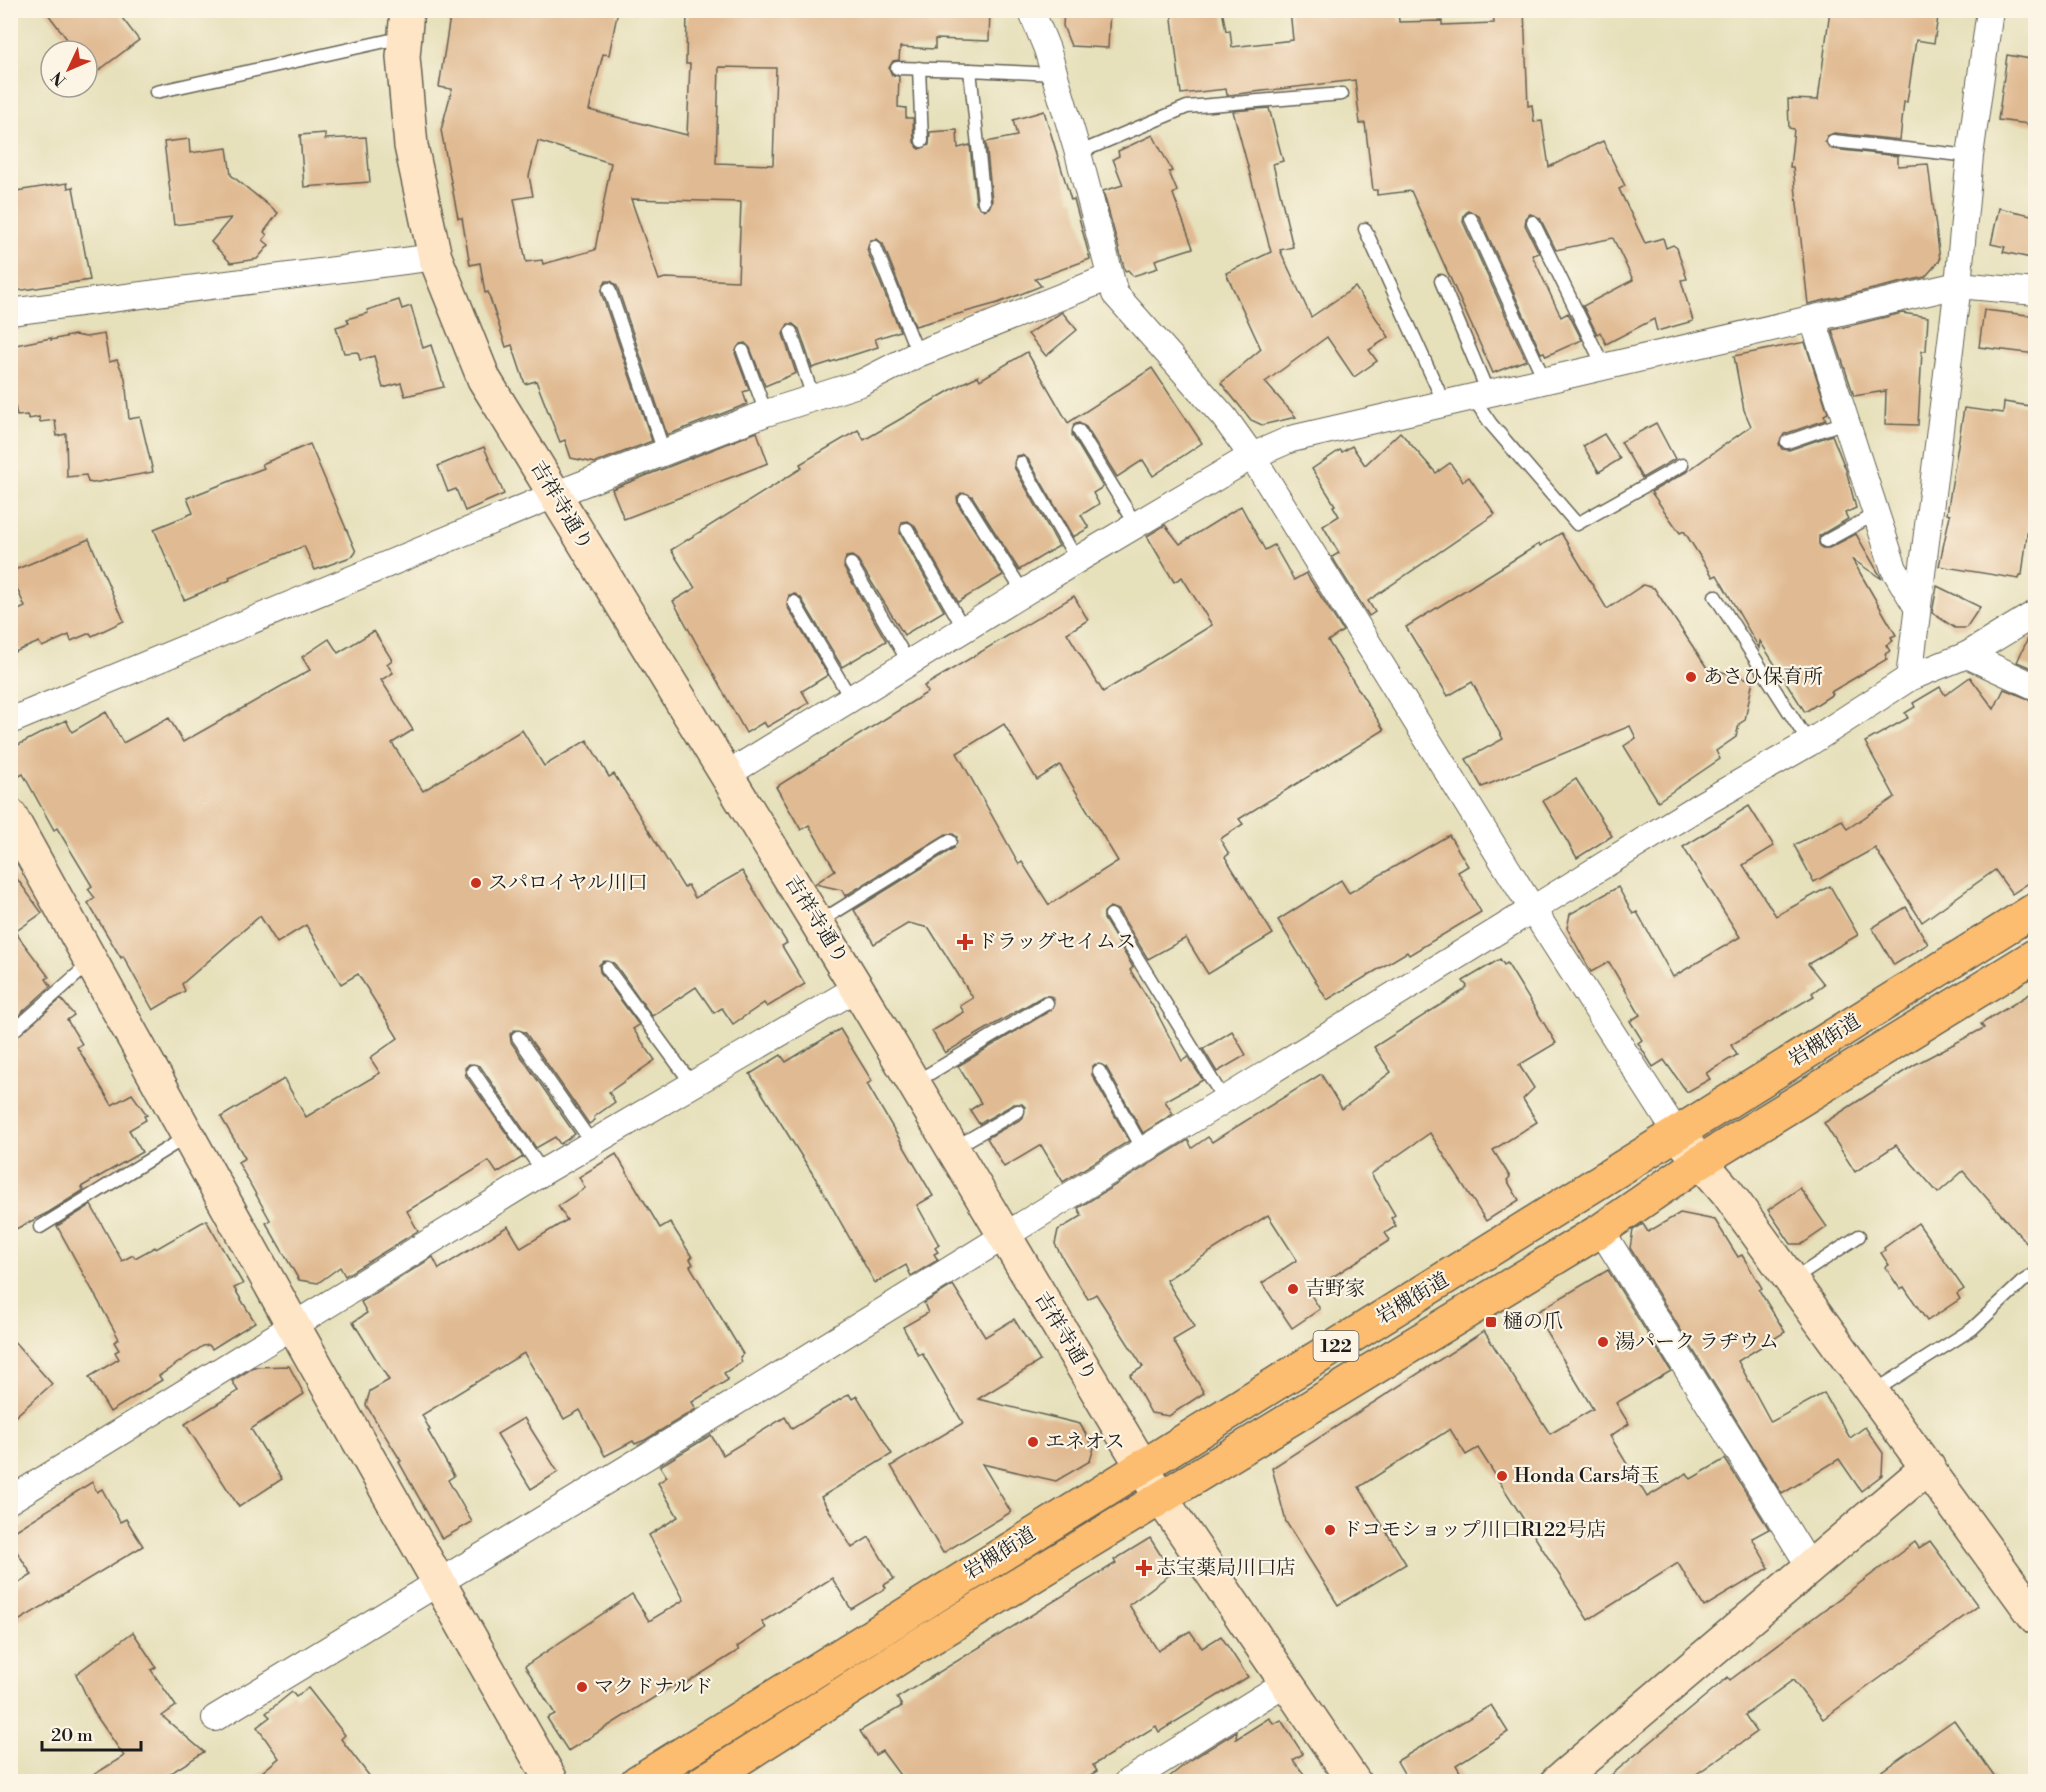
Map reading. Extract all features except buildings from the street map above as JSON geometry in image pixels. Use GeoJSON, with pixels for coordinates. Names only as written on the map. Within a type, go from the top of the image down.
{"type":"FeatureCollection","features":[{"type":"Feature","properties":{"kind":"highway","name":"岩槻街道"},"geometry":{"type":"LineString","coordinates":[[637,1782],[2036,909]]}},
{"type":"Feature","properties":{"kind":"highway","name":"岩槻街道"},"geometry":{"type":"LineString","coordinates":[[703,1782],[916,1647],[1601,1230],[1701,1161],[2036,955]]}},
{"type":"Feature","properties":{"kind":"street"},"geometry":{"type":"LineString","coordinates":[[1031,10],[1054,74],[1078,153],[1114,294],[1224,417],[1252,456],[1533,910],[1677,1134],[1701,1161],[1792,1281],[2036,1618]]}},
{"type":"Feature","properties":{"kind":"street"},"geometry":{"type":"LineString","coordinates":[[1909,678],[1958,285],[1970,156],[1990,10]]}},
{"type":"Feature","properties":{"kind":"street","name":"吉祥寺通り"},"geometry":{"type":"LineString","coordinates":[[406,23],[403,57],[411,146],[435,257],[484,379],[818,923],[1141,1466],[1354,1782]]}},
{"type":"Feature","properties":{"kind":"street"},"geometry":{"type":"LineString","coordinates":[[10,312],[435,257]]}},
{"type":"Feature","properties":{"kind":"street"},"geometry":{"type":"LineString","coordinates":[[10,721],[554,495],[766,413],[861,383],[918,354],[1110,277]]}},
{"type":"Feature","properties":{"kind":"street"},"geometry":{"type":"LineString","coordinates":[[726,775],[1023,592],[1252,456],[1291,439],[1481,397],[1958,285],[2036,292]]}},
{"type":"Feature","properties":{"kind":"street"},"geometry":{"type":"LineString","coordinates":[[1813,320],[1894,569],[1917,607]]}},
{"type":"Feature","properties":{"kind":"street"},"geometry":{"type":"LineString","coordinates":[[214,1718],[439,1583],[1225,1101],[1701,805],[1809,743],[1909,678],[1967,655],[2036,613]]}},
{"type":"Feature","properties":{"kind":"street"},"geometry":{"type":"LineString","coordinates":[[1967,655],[2036,687]]}},
{"type":"Feature","properties":{"kind":"street"},"geometry":{"type":"LineString","coordinates":[[10,815],[23,849],[91,962],[293,1325],[552,1782]]}},
{"type":"Feature","properties":{"kind":"street"},"geometry":{"type":"LineString","coordinates":[[10,1500],[543,1172],[857,988]]}},
{"type":"Feature","properties":{"kind":"street"},"geometry":{"type":"LineString","coordinates":[[1601,1230],[1810,1567]]}},
{"type":"Feature","properties":{"kind":"street"},"geometry":{"type":"LineString","coordinates":[[1557,1782],[1928,1467]]}},
{"type":"Feature","properties":{"kind":"street"},"geometry":{"type":"LineString","coordinates":[[1127,1782],[1287,1682]]}},
{"type":"Feature","properties":{"kind":"lane"},"geometry":{"type":"LineString","coordinates":[[156,92],[406,23]]}},
{"type":"Feature","properties":{"kind":"lane"},"geometry":{"type":"LineString","coordinates":[[897,68],[1054,74]]}},
{"type":"Feature","properties":{"kind":"lane"},"geometry":{"type":"LineString","coordinates":[[919,69],[922,141]]}},
{"type":"Feature","properties":{"kind":"lane"},"geometry":{"type":"LineString","coordinates":[[970,70],[984,202]]}},
{"type":"Feature","properties":{"kind":"lane"},"geometry":{"type":"LineString","coordinates":[[1078,153],[1187,107],[1342,94]]}},
{"type":"Feature","properties":{"kind":"lane"},"geometry":{"type":"LineString","coordinates":[[1833,141],[1970,156]]}},
{"type":"Feature","properties":{"kind":"lane"},"geometry":{"type":"LineString","coordinates":[[1472,219],[1545,381]]}},
{"type":"Feature","properties":{"kind":"lane"},"geometry":{"type":"LineString","coordinates":[[1533,222],[1604,367]]}},
{"type":"Feature","properties":{"kind":"lane"},"geometry":{"type":"LineString","coordinates":[[1365,229],[1445,405]]}},
{"type":"Feature","properties":{"kind":"lane"},"geometry":{"type":"LineString","coordinates":[[875,248],[918,354]]}},
{"type":"Feature","properties":{"kind":"lane"},"geometry":{"type":"LineString","coordinates":[[1441,281],[1491,424],[1577,524],[1682,465]]}},
{"type":"Feature","properties":{"kind":"lane"},"geometry":{"type":"LineString","coordinates":[[609,289],[664,453]]}},
{"type":"Feature","properties":{"kind":"lane"},"geometry":{"type":"LineString","coordinates":[[791,332],[813,397]]}},
{"type":"Feature","properties":{"kind":"lane"},"geometry":{"type":"LineString","coordinates":[[743,351],[766,413]]}},
{"type":"Feature","properties":{"kind":"lane"},"geometry":{"type":"LineString","coordinates":[[1787,442],[1845,422]]}},
{"type":"Feature","properties":{"kind":"lane"},"geometry":{"type":"LineString","coordinates":[[1079,431],[1136,525]]}},
{"type":"Feature","properties":{"kind":"lane"},"geometry":{"type":"LineString","coordinates":[[1021,463],[1077,560]]}},
{"type":"Feature","properties":{"kind":"lane"},"geometry":{"type":"LineString","coordinates":[[965,500],[1023,592]]}},
{"type":"Feature","properties":{"kind":"lane"},"geometry":{"type":"LineString","coordinates":[[1826,541],[1877,513]]}},
{"type":"Feature","properties":{"kind":"lane"},"geometry":{"type":"LineString","coordinates":[[907,529],[964,629]]}},
{"type":"Feature","properties":{"kind":"lane"},"geometry":{"type":"LineString","coordinates":[[851,564],[909,663]]}},
{"type":"Feature","properties":{"kind":"lane"},"geometry":{"type":"LineString","coordinates":[[1715,596],[1809,743]]}},
{"type":"Feature","properties":{"kind":"lane"},"geometry":{"type":"LineString","coordinates":[[794,602],[851,699]]}},
{"type":"Feature","properties":{"kind":"lane"},"geometry":{"type":"LineString","coordinates":[[818,923],[950,841]]}},
{"type":"Feature","properties":{"kind":"lane"},"geometry":{"type":"LineString","coordinates":[[1111,915],[1225,1101]]}},
{"type":"Feature","properties":{"kind":"lane"},"geometry":{"type":"LineString","coordinates":[[10,1034],[91,962]]}},
{"type":"Feature","properties":{"kind":"lane"},"geometry":{"type":"LineString","coordinates":[[608,968],[692,1084]]}},
{"type":"Feature","properties":{"kind":"lane"},"geometry":{"type":"LineString","coordinates":[[914,1083],[1047,1003]]}},
{"type":"Feature","properties":{"kind":"lane"},"geometry":{"type":"LineString","coordinates":[[518,1037],[592,1143]]}},
{"type":"Feature","properties":{"kind":"lane"},"geometry":{"type":"LineString","coordinates":[[473,1071],[543,1172]]}},
{"type":"Feature","properties":{"kind":"lane"},"geometry":{"type":"LineString","coordinates":[[1099,1071],[1144,1150]]}},
{"type":"Feature","properties":{"kind":"lane"},"geometry":{"type":"LineString","coordinates":[[952,1149],[1018,1111]]}},
{"type":"Feature","properties":{"kind":"lane"},"geometry":{"type":"LineString","coordinates":[[40,1227],[187,1136]]}},
{"type":"Feature","properties":{"kind":"lane"},"geometry":{"type":"LineString","coordinates":[[1792,1281],[1859,1236]]}},
{"type":"Feature","properties":{"kind":"lane"},"geometry":{"type":"LineString","coordinates":[[1873,1392],[1972,1329],[2022,1282],[2036,1273]]}},
{"type":"Feature","properties":{"kind":"place","name":"あさひ保育所"},"geometry":{"type":"Point","coordinates":[1691,677]}},
{"type":"Feature","properties":{"kind":"place","name":"スパロイヤル川口"},"geometry":{"type":"Point","coordinates":[476,883]}},
{"type":"Feature","properties":{"kind":"place","name":"ドラッグセイムス"},"geometry":{"type":"Point","coordinates":[965,942]}},
{"type":"Feature","properties":{"kind":"place","name":"吉野家"},"geometry":{"type":"Point","coordinates":[1293,1289]}},
{"type":"Feature","properties":{"kind":"place","name":"樋の爪"},"geometry":{"type":"Point","coordinates":[1491,1322]}},
{"type":"Feature","properties":{"kind":"place","name":"湯パーク ラヂウム"},"geometry":{"type":"Point","coordinates":[1603,1342]}},
{"type":"Feature","properties":{"kind":"place","name":"エネオス"},"geometry":{"type":"Point","coordinates":[1033,1442]}},
{"type":"Feature","properties":{"kind":"place","name":"Honda Cars埼玉"},"geometry":{"type":"Point","coordinates":[1502,1476]}},
{"type":"Feature","properties":{"kind":"place","name":"ドコモショップ川口R122号店"},"geometry":{"type":"Point","coordinates":[1330,1530]}},
{"type":"Feature","properties":{"kind":"place","name":"志宝薬局川口店"},"geometry":{"type":"Point","coordinates":[1144,1568]}},
{"type":"Feature","properties":{"kind":"place","name":"マクドナルド"},"geometry":{"type":"Point","coordinates":[582,1687]}}]}
